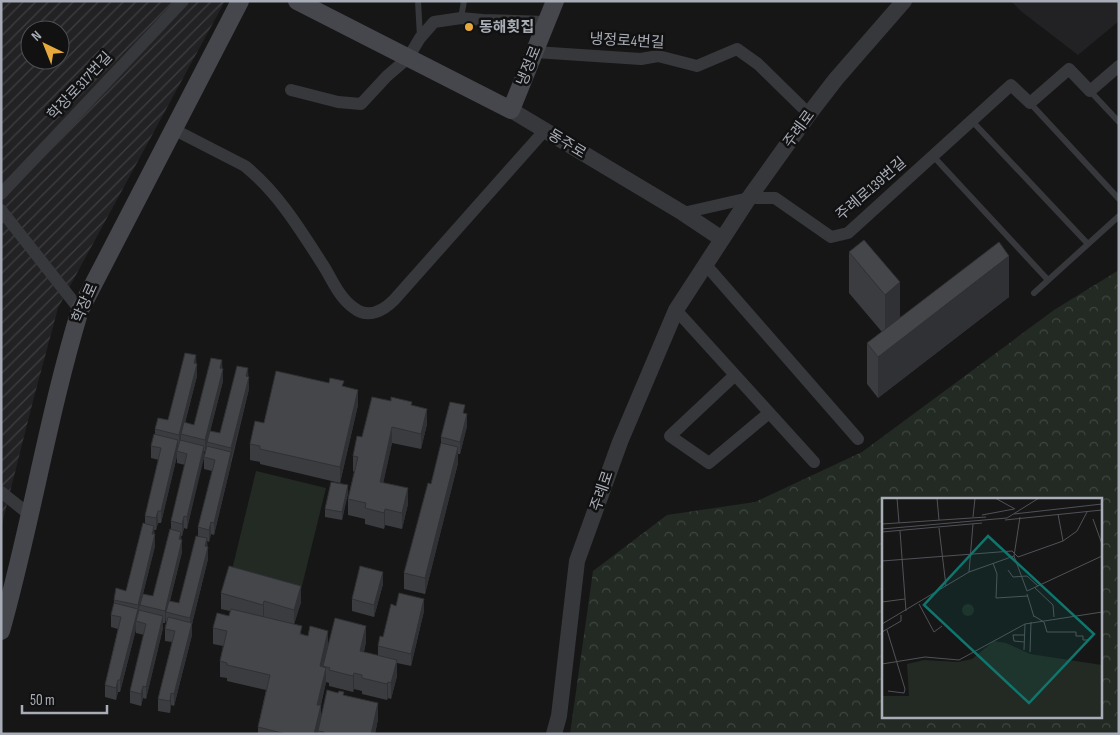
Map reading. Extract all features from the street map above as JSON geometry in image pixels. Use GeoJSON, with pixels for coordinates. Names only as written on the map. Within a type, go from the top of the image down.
{"type":"FeatureCollection","features":[{"type":"Feature","properties":{"kind":"main road","name":"학장로"},"geometry":{"type":"LineString","coordinates":[[1,631],[68,348],[80,310],[240,1]]}},
{"type":"Feature","properties":{"kind":"main road","name":"동주로"},"geometry":{"type":"LineString","coordinates":[[297,1],[511,110]]}},
{"type":"Feature","properties":{"kind":"main road","name":"냉정로"},"geometry":{"type":"LineString","coordinates":[[511,110],[555,1]]}},
{"type":"Feature","properties":{"kind":"street","name":"학장로317번길"},"geometry":{"type":"LineString","coordinates":[[1,194],[183,1]]}},
{"type":"Feature","properties":{"kind":"street","name":"주례로"},"geometry":{"type":"LineString","coordinates":[[554,734],[559,716],[578,561],[620,442],[676,310],[749,198],[809,114],[836,79],[904,1]]}},
{"type":"Feature","properties":{"kind":"street","name":"냉정로"},"geometry":{"type":"LineString","coordinates":[[420,38],[434,22],[462,18],[546,22]]}},
{"type":"Feature","properties":{"kind":"street"},"geometry":{"type":"LineString","coordinates":[[291,90],[338,102],[361,104],[387,76],[408,58],[420,38]]}},
{"type":"Feature","properties":{"kind":"street","name":"냉정로4번길"},"geometry":{"type":"LineString","coordinates":[[535,52],[641,59],[658,56],[697,66],[737,49],[758,64],[809,114]]}},
{"type":"Feature","properties":{"kind":"street"},"geometry":{"type":"LineString","coordinates":[[1030,103],[1069,69],[1090,91],[1119,66]]}},
{"type":"Feature","properties":{"kind":"street","name":"주례로139번길"},"geometry":{"type":"LineString","coordinates":[[683,214],[749,198],[775,198],[831,237],[848,233],[1011,85],[1030,103]]}},
{"type":"Feature","properties":{"kind":"street","name":"동주로"},"geometry":{"type":"LineString","coordinates":[[511,110],[722,239]]}},
{"type":"Feature","properties":{"kind":"street"},"geometry":{"type":"LineString","coordinates":[[174,129],[245,166],[252,172],[288,211],[336,288],[345,299],[354,308],[371,314],[380,312],[394,300],[544,130]]}},
{"type":"Feature","properties":{"kind":"street"},"geometry":{"type":"LineString","coordinates":[[1,210],[80,310]]}},
{"type":"Feature","properties":{"kind":"street"},"geometry":{"type":"LineString","coordinates":[[705,264],[858,439]]}},
{"type":"Feature","properties":{"kind":"street"},"geometry":{"type":"LineString","coordinates":[[676,310],[814,462]]}},
{"type":"Feature","properties":{"kind":"street"},"geometry":{"type":"LineString","coordinates":[[735,375],[670,436],[709,463],[769,413]]}},
{"type":"Feature","properties":{"kind":"street"},"geometry":{"type":"LineString","coordinates":[[1,492],[30,515]]}},
{"type":"Feature","properties":{"kind":"lane"},"geometry":{"type":"LineString","coordinates":[[418,1],[420,38]]}},
{"type":"Feature","properties":{"kind":"lane"},"geometry":{"type":"LineString","coordinates":[[462,18],[464,1]]}},
{"type":"Feature","properties":{"kind":"lane"},"geometry":{"type":"LineString","coordinates":[[1090,91],[1119,122]]}},
{"type":"Feature","properties":{"kind":"lane","name":"주례로139번길"},"geometry":{"type":"LineString","coordinates":[[1030,103],[1119,199]]}},
{"type":"Feature","properties":{"kind":"lane"},"geometry":{"type":"LineString","coordinates":[[972,121],[1088,244]]}},
{"type":"Feature","properties":{"kind":"lane"},"geometry":{"type":"LineString","coordinates":[[933,156],[1048,280]]}},
{"type":"Feature","properties":{"kind":"lane"},"geometry":{"type":"LineString","coordinates":[[1034,293],[1119,216]]}},
{"type":"Feature","properties":{"kind":"shaded area"},"geometry":{"type":"Polygon","coordinates":[[[1,1],[225,1],[58,308],[1,528],[1,1]]]}},
{"type":"Feature","properties":{"kind":"shaded area"},"geometry":{"type":"Polygon","coordinates":[[[1011,1],[1119,1],[1119,21],[1078,55],[1022,12],[1011,1]]]}},
{"type":"Feature","properties":{"kind":"green space"},"geometry":{"type":"Polygon","coordinates":[[[1119,270],[1119,734],[570,734],[593,571],[667,515],[755,502],[862,452],[1054,310],[1119,270]]]}},
{"type":"Feature","properties":{"kind":"green space"},"geometry":{"type":"Polygon","coordinates":[[[256,471],[326,488],[300,594],[230,578],[256,471]]]}},
{"type":"Feature","properties":{"kind":"building"},"geometry":{"type":"Polygon","coordinates":[[[864,240],[900,282],[885,295],[849,252],[864,240]]]}},
{"type":"Feature","properties":{"kind":"building"},"geometry":{"type":"Polygon","coordinates":[[[999,242],[1009,256],[878,357],[867,343],[999,242]]]}},
{"type":"Feature","properties":{"kind":"building"},"geometry":{"type":"Polygon","coordinates":[[[185,353],[196,355],[194,363],[197,364],[179,435],[155,429],[158,418],[168,420],[185,353]]]}},
{"type":"Feature","properties":{"kind":"building"},"geometry":{"type":"Polygon","coordinates":[[[211,358],[222,360],[220,368],[223,369],[205,440],[181,434],[184,422],[194,425],[211,358]]]}},
{"type":"Feature","properties":{"kind":"building"},"geometry":{"type":"Polygon","coordinates":[[[237,366],[248,368],[246,376],[249,377],[231,448],[207,442],[210,431],[220,433],[237,366]]]}},
{"type":"Feature","properties":{"kind":"building"},"geometry":{"type":"Polygon","coordinates":[[[276,371],[329,383],[330,378],[344,381],[342,386],[358,390],[340,467],[260,449],[260,446],[250,444],[255,421],[264,423],[276,371]]]}},
{"type":"Feature","properties":{"kind":"building"},"geometry":{"type":"Polygon","coordinates":[[[372,397],[391,401],[391,397],[412,402],[411,405],[427,409],[421,434],[392,427],[380,482],[408,488],[402,513],[385,509],[384,513],[365,508],[366,503],[348,499],[358,457],[353,456],[357,436],[362,437],[372,397]]]}},
{"type":"Feature","properties":{"kind":"building"},"geometry":{"type":"Polygon","coordinates":[[[450,402],[465,405],[463,413],[467,414],[460,442],[441,437],[450,402]]]}},
{"type":"Feature","properties":{"kind":"building"},"geometry":{"type":"Polygon","coordinates":[[[154,434],[178,440],[161,511],[158,511],[156,518],[145,516],[161,448],[151,446],[154,434]]]}},
{"type":"Feature","properties":{"kind":"building"},"geometry":{"type":"Polygon","coordinates":[[[180,440],[204,446],[187,517],[184,516],[182,524],[171,521],[187,454],[177,451],[180,440]]]}},
{"type":"Feature","properties":{"kind":"building"},"geometry":{"type":"Polygon","coordinates":[[[441,443],[458,447],[425,578],[404,573],[428,483],[431,484],[441,443]]]}},
{"type":"Feature","properties":{"kind":"building"},"geometry":{"type":"Polygon","coordinates":[[[207,446],[231,452],[214,523],[211,522],[209,530],[198,527],[215,460],[204,457],[207,446]]]}},
{"type":"Feature","properties":{"kind":"building"},"geometry":{"type":"Polygon","coordinates":[[[331,482],[348,485],[342,512],[325,509],[331,482]]]}},
{"type":"Feature","properties":{"kind":"building"},"geometry":{"type":"Polygon","coordinates":[[[143,523],[154,526],[152,534],[155,534],[138,605],[114,600],[116,588],[126,591],[143,523]]]}},
{"type":"Feature","properties":{"kind":"building"},"geometry":{"type":"Polygon","coordinates":[[[170,529],[181,532],[179,539],[182,540],[165,611],[140,605],[143,594],[153,596],[170,529]]]}},
{"type":"Feature","properties":{"kind":"building"},"geometry":{"type":"Polygon","coordinates":[[[196,536],[207,538],[205,546],[208,547],[190,618],[166,612],[169,601],[179,603],[196,536]]]}},
{"type":"Feature","properties":{"kind":"building"},"geometry":{"type":"Polygon","coordinates":[[[229,566],[301,586],[294,610],[264,601],[263,605],[221,593],[229,566]]]}},
{"type":"Feature","properties":{"kind":"building"},"geometry":{"type":"Polygon","coordinates":[[[360,566],[383,572],[374,605],[352,599],[360,566]]]}},
{"type":"Feature","properties":{"kind":"building"},"geometry":{"type":"Polygon","coordinates":[[[399,593],[424,599],[411,654],[378,646],[380,636],[383,637],[391,604],[396,606],[399,593]]]}},
{"type":"Feature","properties":{"kind":"building"},"geometry":{"type":"Polygon","coordinates":[[[114,603],[138,609],[120,680],[118,680],[116,688],[105,685],[121,617],[111,615],[114,603]]]}},
{"type":"Feature","properties":{"kind":"building"},"geometry":{"type":"Polygon","coordinates":[[[231,609],[302,626],[300,634],[308,636],[310,626],[328,631],[320,666],[326,668],[317,705],[321,705],[314,734],[286,734],[258,727],[270,675],[227,665],[227,663],[220,661],[227,631],[213,628],[217,613],[229,616],[231,609]]]}},
{"type":"Feature","properties":{"kind":"building"},"geometry":{"type":"Polygon","coordinates":[[[139,610],[163,616],[146,687],[143,686],[141,694],[130,691],[146,624],[136,621],[139,610]]]}},
{"type":"Feature","properties":{"kind":"building"},"geometry":{"type":"Polygon","coordinates":[[[168,617],[192,623],[174,694],[171,693],[170,701],[158,699],[175,631],[165,629],[168,617]]]}},
{"type":"Feature","properties":{"kind":"building"},"geometry":{"type":"Polygon","coordinates":[[[335,618],[366,626],[360,651],[397,660],[391,683],[388,682],[387,684],[362,678],[362,675],[354,673],[353,676],[329,670],[330,668],[323,666],[335,618]]]}},
{"type":"Feature","properties":{"kind":"building"},"geometry":{"type":"Polygon","coordinates":[[[327,690],[338,693],[339,691],[344,692],[343,695],[378,703],[371,734],[324,734],[324,732],[318,731],[327,690]]]}},
{"type":"Feature","properties":{"kind":"place","name":"동해횟집"},"geometry":{"type":"Point","coordinates":[469,27]}}]}
